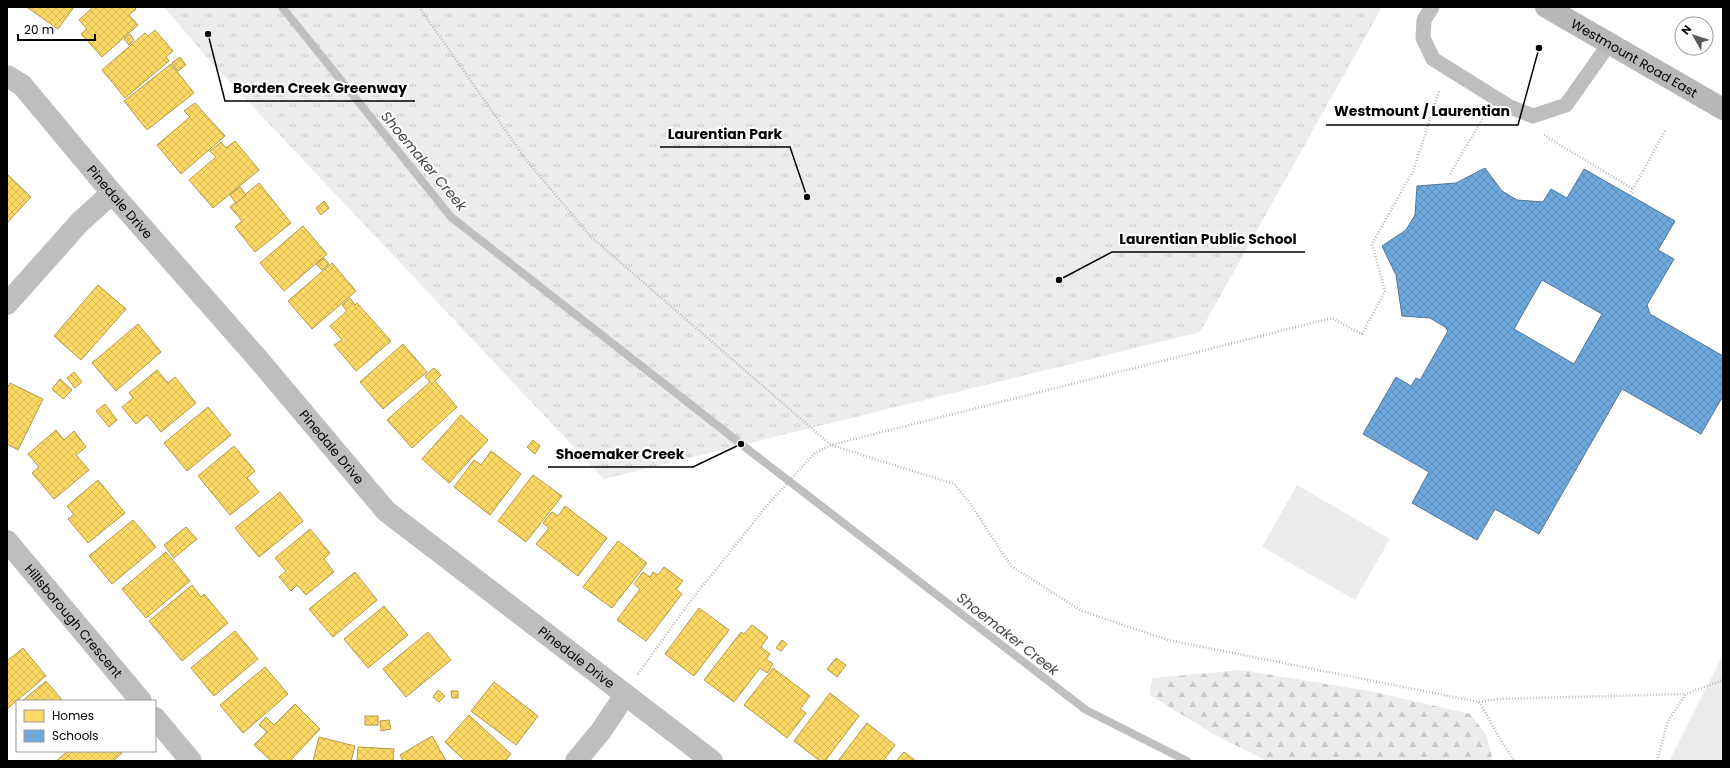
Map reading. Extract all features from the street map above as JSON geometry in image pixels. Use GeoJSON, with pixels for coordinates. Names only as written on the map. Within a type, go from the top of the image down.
{"type":"FeatureCollection","features":[{"type":"Feature","properties":{"kind":"main road","name":"Westmount Road East"},"geometry":{"type":"LineString","coordinates":[[1546,7],[1723,109]]}},
{"type":"Feature","properties":{"kind":"street","name":"Pinedale Drive"},"geometry":{"type":"LineString","coordinates":[[7,76],[22,85],[112,193],[258,359],[386,511],[712,761]]}},
{"type":"Feature","properties":{"kind":"street"},"geometry":{"type":"LineString","coordinates":[[7,304],[79,223],[112,193]]}},
{"type":"Feature","properties":{"kind":"street","name":"Hillsborough Crescent"},"geometry":{"type":"LineString","coordinates":[[7,541],[140,700]]}},
{"type":"Feature","properties":{"kind":"street"},"geometry":{"type":"LineString","coordinates":[[576,761],[601,731],[625,695]]}},
{"type":"Feature","properties":{"kind":"street"},"geometry":{"type":"LineString","coordinates":[[156,719],[191,761]]}},
{"type":"Feature","properties":{"kind":"lane"},"geometry":{"type":"LineString","coordinates":[[1432,7],[1424,20],[1423,38],[1433,59],[1510,107],[1533,116],[1566,105],[1609,44]]}},
{"type":"Feature","properties":{"kind":"path"},"geometry":{"type":"LineString","coordinates":[[419,7],[527,161],[592,237],[831,445],[954,484],[970,503],[1011,566],[1082,611],[1168,640],[1479,702],[1498,699],[1686,694],[1723,680]]}},
{"type":"Feature","properties":{"kind":"path"},"geometry":{"type":"LineString","coordinates":[[625,695],[639,671],[689,603],[769,502],[814,454],[831,445],[1332,318],[1362,334],[1385,291],[1372,244],[1413,171],[1439,90]]}},
{"type":"Feature","properties":{"kind":"path"},"geometry":{"type":"LineString","coordinates":[[1450,174],[1484,116]]}},
{"type":"Feature","properties":{"kind":"path"},"geometry":{"type":"LineString","coordinates":[[1630,195],[1666,129]]}},
{"type":"Feature","properties":{"kind":"path"},"geometry":{"type":"LineString","coordinates":[[1544,135],[1633,189]]}},
{"type":"Feature","properties":{"kind":"path"},"geometry":{"type":"LineString","coordinates":[[1657,761],[1668,721],[1686,694]]}},
{"type":"Feature","properties":{"kind":"path"},"geometry":{"type":"LineString","coordinates":[[1479,702],[1505,748],[1515,761]]}},
{"type":"Feature","properties":{"kind":"green space"},"geometry":{"type":"Polygon","coordinates":[[[164,7],[1382,7],[1200,332],[604,479],[211,62],[164,7]]]}},
{"type":"Feature","properties":{"kind":"green space"},"geometry":{"type":"Polygon","coordinates":[[[1297,485],[1390,539],[1355,600],[1262,547],[1297,485]]]}},
{"type":"Feature","properties":{"kind":"green space"},"geometry":{"type":"Polygon","coordinates":[[[1723,655],[1723,761],[1669,761],[1720,661],[1723,655]]]}},
{"type":"Feature","properties":{"kind":"green space"},"geometry":{"type":"Polygon","coordinates":[[[1241,670],[1370,691],[1470,714],[1486,734],[1493,761],[1267,761],[1215,735],[1150,695],[1152,678],[1241,670]]]}},
{"type":"Feature","properties":{"kind":"building: Homes"},"geometry":{"type":"Polygon","coordinates":[[[74,7],[58,29],[28,8],[74,7]]]}},
{"type":"Feature","properties":{"kind":"building: Homes"},"geometry":{"type":"Polygon","coordinates":[[[93,7],[134,7],[136,9],[129,15],[138,25],[102,57],[81,34],[87,29],[79,20],[93,7]]]}},
{"type":"Feature","properties":{"kind":"building: Homes"},"geometry":{"type":"Polygon","coordinates":[[[155,30],[173,51],[166,57],[169,61],[125,98],[102,70],[145,33],[148,36],[155,30]]]}},
{"type":"Feature","properties":{"kind":"building: Homes"},"geometry":{"type":"Polygon","coordinates":[[[130,34],[134,40],[129,45],[124,39],[130,34]]]}},
{"type":"Feature","properties":{"kind":"building: Homes"},"geometry":{"type":"Polygon","coordinates":[[[180,57],[186,65],[178,71],[172,63],[180,57]]]}},
{"type":"Feature","properties":{"kind":"building: Homes"},"geometry":{"type":"Polygon","coordinates":[[[171,64],[194,93],[147,130],[124,101],[171,64]]]}},
{"type":"Feature","properties":{"kind":"building: Homes"},"geometry":{"type":"Polygon","coordinates":[[[195,103],[225,136],[181,174],[157,145],[190,117],[184,111],[195,103]]]}},
{"type":"Feature","properties":{"kind":"building: Homes"},"geometry":{"type":"Polygon","coordinates":[[[235,141],[259,170],[213,208],[189,180],[216,157],[210,151],[221,142],[226,148],[235,141]]]}},
{"type":"Feature","properties":{"kind":"building: Homes"},"geometry":{"type":"Polygon","coordinates":[[[7,174],[31,197],[7,223],[7,174]]]}},
{"type":"Feature","properties":{"kind":"building: Homes"},"geometry":{"type":"Polygon","coordinates":[[[259,183],[291,223],[255,252],[235,227],[242,221],[230,207],[259,183]]]}},
{"type":"Feature","properties":{"kind":"building: Homes"},"geometry":{"type":"Polygon","coordinates":[[[240,187],[246,195],[236,203],[230,195],[240,187]]]}},
{"type":"Feature","properties":{"kind":"building: Homes"},"geometry":{"type":"Polygon","coordinates":[[[324,201],[329,208],[321,215],[316,208],[324,201]]]}},
{"type":"Feature","properties":{"kind":"building: Homes"},"geometry":{"type":"Polygon","coordinates":[[[303,226],[327,254],[284,291],[260,263],[303,226]]]}},
{"type":"Feature","properties":{"kind":"building: Homes"},"geometry":{"type":"Polygon","coordinates":[[[324,258],[329,264],[322,270],[316,264],[324,258]]]}},
{"type":"Feature","properties":{"kind":"building: Homes"},"geometry":{"type":"Polygon","coordinates":[[[332,263],[356,291],[312,329],[288,301],[332,263]]]}},
{"type":"Feature","properties":{"kind":"building: Homes"},"geometry":{"type":"Polygon","coordinates":[[[98,285],[126,309],[81,360],[54,336],[98,285]]]}},
{"type":"Feature","properties":{"kind":"building: Homes"},"geometry":{"type":"Polygon","coordinates":[[[350,298],[355,305],[357,303],[391,341],[356,371],[334,345],[342,340],[330,326],[347,311],[342,305],[350,298]]]}},
{"type":"Feature","properties":{"kind":"building: Homes"},"geometry":{"type":"Polygon","coordinates":[[[138,324],[161,352],[116,391],[92,363],[138,324]]]}},
{"type":"Feature","properties":{"kind":"building: Homes"},"geometry":{"type":"Polygon","coordinates":[[[403,344],[427,372],[383,409],[360,382],[403,344]]]}},
{"type":"Feature","properties":{"kind":"building: Homes"},"geometry":{"type":"Polygon","coordinates":[[[434,368],[441,375],[435,381],[457,407],[412,448],[387,420],[430,382],[425,376],[434,368]]]}},
{"type":"Feature","properties":{"kind":"building: Homes"},"geometry":{"type":"Polygon","coordinates":[[[157,370],[168,383],[175,377],[196,403],[161,432],[147,415],[136,424],[122,407],[133,398],[129,393],[157,370]]]}},
{"type":"Feature","properties":{"kind":"building: Homes"},"geometry":{"type":"Polygon","coordinates":[[[74,372],[82,382],[75,388],[67,378],[74,372]]]}},
{"type":"Feature","properties":{"kind":"building: Homes"},"geometry":{"type":"Polygon","coordinates":[[[60,379],[72,390],[63,399],[52,389],[60,379]]]}},
{"type":"Feature","properties":{"kind":"building: Homes"},"geometry":{"type":"Polygon","coordinates":[[[10,383],[43,399],[18,450],[7,444],[7,389],[10,383]]]}},
{"type":"Feature","properties":{"kind":"building: Homes"},"geometry":{"type":"Polygon","coordinates":[[[105,404],[117,420],[109,427],[96,411],[105,404]]]}},
{"type":"Feature","properties":{"kind":"building: Homes"},"geometry":{"type":"Polygon","coordinates":[[[208,407],[231,435],[187,471],[164,443],[208,407]]]}},
{"type":"Feature","properties":{"kind":"building: Homes"},"geometry":{"type":"Polygon","coordinates":[[[461,415],[488,440],[449,483],[422,459],[461,415]]]}},
{"type":"Feature","properties":{"kind":"building: Homes"},"geometry":{"type":"Polygon","coordinates":[[[56,430],[64,440],[74,431],[86,447],[76,455],[89,470],[54,499],[32,473],[39,467],[28,454],[56,430]]]}},
{"type":"Feature","properties":{"kind":"building: Homes"},"geometry":{"type":"Polygon","coordinates":[[[533,440],[540,446],[535,454],[527,447],[533,440]]]}},
{"type":"Feature","properties":{"kind":"building: Homes"},"geometry":{"type":"Polygon","coordinates":[[[234,446],[255,471],[247,478],[259,492],[230,515],[198,476],[234,446]]]}},
{"type":"Feature","properties":{"kind":"building: Homes"},"geometry":{"type":"Polygon","coordinates":[[[491,451],[521,474],[490,515],[454,487],[474,460],[481,465],[491,451]]]}},
{"type":"Feature","properties":{"kind":"building: Homes"},"geometry":{"type":"Polygon","coordinates":[[[533,475],[562,496],[526,542],[498,521],[533,475]]]}},
{"type":"Feature","properties":{"kind":"building: Homes"},"geometry":{"type":"Polygon","coordinates":[[[98,480],[125,513],[88,543],[68,519],[74,515],[67,506],[98,480]]]}},
{"type":"Feature","properties":{"kind":"building: Homes"},"geometry":{"type":"Polygon","coordinates":[[[280,492],[303,521],[259,557],[235,528],[280,492]]]}},
{"type":"Feature","properties":{"kind":"building: Homes"},"geometry":{"type":"Polygon","coordinates":[[[565,506],[607,538],[578,576],[536,544],[549,528],[543,523],[552,512],[558,516],[565,506]]]}},
{"type":"Feature","properties":{"kind":"building: Homes"},"geometry":{"type":"Polygon","coordinates":[[[133,520],[156,547],[112,584],[89,556],[133,520]]]}},
{"type":"Feature","properties":{"kind":"building: Homes"},"geometry":{"type":"Polygon","coordinates":[[[186,527],[197,539],[174,558],[164,545],[186,527]]]}},
{"type":"Feature","properties":{"kind":"building: Homes"},"geometry":{"type":"Polygon","coordinates":[[[310,529],[330,553],[324,559],[334,572],[306,595],[297,585],[291,591],[279,577],[286,571],[275,558],[310,529]]]}},
{"type":"Feature","properties":{"kind":"building: Homes"},"geometry":{"type":"Polygon","coordinates":[[[618,541],[647,563],[612,608],[583,587],[618,541]]]}},
{"type":"Feature","properties":{"kind":"building: Homes"},"geometry":{"type":"Polygon","coordinates":[[[166,552],[190,581],[146,618],[122,589],[166,552]]]}},
{"type":"Feature","properties":{"kind":"building: Homes"},"geometry":{"type":"Polygon","coordinates":[[[664,567],[683,581],[676,589],[682,594],[646,641],[617,620],[640,589],[634,584],[643,572],[650,577],[653,572],[658,575],[664,567]]]}},
{"type":"Feature","properties":{"kind":"building: Homes"},"geometry":{"type":"Polygon","coordinates":[[[355,572],[377,600],[333,637],[309,609],[355,572]]]}},
{"type":"Feature","properties":{"kind":"building: Homes"},"geometry":{"type":"Polygon","coordinates":[[[192,585],[201,597],[204,594],[228,623],[182,661],[149,621],[192,585]]]}},
{"type":"Feature","properties":{"kind":"building: Homes"},"geometry":{"type":"Polygon","coordinates":[[[384,606],[408,635],[368,668],[344,639],[384,606]]]}},
{"type":"Feature","properties":{"kind":"building: Homes"},"geometry":{"type":"Polygon","coordinates":[[[699,608],[729,630],[694,676],[665,654],[699,608]]]}},
{"type":"Feature","properties":{"kind":"building: Homes"},"geometry":{"type":"Polygon","coordinates":[[[752,625],[768,637],[761,647],[770,654],[766,659],[773,664],[767,673],[760,668],[734,702],[704,680],[741,632],[744,634],[752,625]]]}},
{"type":"Feature","properties":{"kind":"building: Homes"},"geometry":{"type":"Polygon","coordinates":[[[235,631],[258,659],[214,696],[191,668],[235,631]]]}},
{"type":"Feature","properties":{"kind":"building: Homes"},"geometry":{"type":"Polygon","coordinates":[[[428,632],[451,660],[406,697],[383,669],[428,632]]]}},
{"type":"Feature","properties":{"kind":"building: Homes"},"geometry":{"type":"Polygon","coordinates":[[[782,640],[787,644],[781,651],[776,648],[782,640]]]}},
{"type":"Feature","properties":{"kind":"building: Homes"},"geometry":{"type":"Polygon","coordinates":[[[23,648],[46,676],[7,709],[7,661],[23,648]]]}},
{"type":"Feature","properties":{"kind":"building: Homes"},"geometry":{"type":"Polygon","coordinates":[[[836,658],[846,665],[837,677],[827,669],[836,658]]]}},
{"type":"Feature","properties":{"kind":"building: Homes"},"geometry":{"type":"Polygon","coordinates":[[[265,667],[288,694],[243,733],[220,705],[265,667]]]}},
{"type":"Feature","properties":{"kind":"building: Homes"},"geometry":{"type":"Polygon","coordinates":[[[773,668],[810,696],[800,709],[806,713],[787,738],[744,705],[773,668]]]}},
{"type":"Feature","properties":{"kind":"building: Homes"},"geometry":{"type":"Polygon","coordinates":[[[46,681],[62,700],[23,700],[46,681]]]}},
{"type":"Feature","properties":{"kind":"building: Homes"},"geometry":{"type":"Polygon","coordinates":[[[494,682],[538,716],[516,745],[471,711],[494,682]]]}},
{"type":"Feature","properties":{"kind":"building: Homes"},"geometry":{"type":"Polygon","coordinates":[[[438,690],[445,696],[439,702],[433,697],[438,690]]]}},
{"type":"Feature","properties":{"kind":"building: Homes"},"geometry":{"type":"Polygon","coordinates":[[[451,691],[458,691],[458,698],[452,698],[451,691]]]}},
{"type":"Feature","properties":{"kind":"building: Homes"},"geometry":{"type":"Polygon","coordinates":[[[830,693],[859,716],[825,761],[820,761],[794,741],[830,693]]]}},
{"type":"Feature","properties":{"kind":"building: Homes"},"geometry":{"type":"Polygon","coordinates":[[[295,704],[320,729],[290,761],[271,761],[254,745],[267,732],[259,725],[266,717],[274,725],[295,704]]]}},
{"type":"Feature","properties":{"kind":"building: Homes"},"geometry":{"type":"Polygon","coordinates":[[[469,715],[511,754],[505,761],[465,761],[445,742],[469,715]]]}},
{"type":"Feature","properties":{"kind":"building: Homes"},"geometry":{"type":"Polygon","coordinates":[[[365,716],[378,716],[378,725],[365,725],[365,716]]]}},
{"type":"Feature","properties":{"kind":"building: Homes"},"geometry":{"type":"Polygon","coordinates":[[[389,720],[391,729],[381,731],[380,721],[389,720]]]}},
{"type":"Feature","properties":{"kind":"building: Homes"},"geometry":{"type":"Polygon","coordinates":[[[867,723],[895,745],[883,761],[838,761],[867,723]]]}},
{"type":"Feature","properties":{"kind":"building: Homes"},"geometry":{"type":"Polygon","coordinates":[[[432,736],[446,761],[403,761],[400,755],[432,736]]]}},
{"type":"Feature","properties":{"kind":"building: Homes"},"geometry":{"type":"Polygon","coordinates":[[[319,737],[355,746],[351,761],[313,761],[319,737]]]}},
{"type":"Feature","properties":{"kind":"building: Homes"},"geometry":{"type":"Polygon","coordinates":[[[358,747],[394,749],[393,761],[357,761],[358,747]]]}},
{"type":"Feature","properties":{"kind":"building: Homes"},"geometry":{"type":"Polygon","coordinates":[[[67,752],[122,753],[113,761],[56,761],[67,752]]]}},
{"type":"Feature","properties":{"kind":"building: Homes"},"geometry":{"type":"Polygon","coordinates":[[[904,752],[916,761],[896,761],[904,752]]]}},
{"type":"Feature","properties":{"kind":"building: Schools"},"geometry":{"type":"Polygon","coordinates":[[[1485,168],[1502,191],[1517,200],[1543,202],[1551,189],[1567,198],[1584,169],[1675,221],[1658,250],[1674,259],[1647,305],[1650,314],[1723,356],[1723,396],[1701,434],[1622,389],[1539,534],[1495,509],[1477,540],[1412,503],[1429,472],[1363,434],[1396,377],[1411,386],[1416,378],[1420,380],[1448,331],[1445,327],[1430,318],[1402,316],[1396,275],[1382,246],[1406,230],[1415,215],[1417,186],[1456,183],[1485,168]],[[1542,280],[1514,329],[1574,364],[1602,314],[1542,280]]]}},
{"type":"Feature","properties":{"kind":"waterway","name":"Shoemaker Creek"},"geometry":{"type":"LineString","coordinates":[[282,7],[451,217],[741,444],[1086,710],[1187,761]]}},
{"type":"Feature","properties":{"kind":"place","name":"Borden Creek Greenway"},"geometry":{"type":"Point","coordinates":[208,34]}},
{"type":"Feature","properties":{"kind":"place","name":"Westmount / Laurentian"},"geometry":{"type":"Point","coordinates":[1539,48]}},
{"type":"Feature","properties":{"kind":"place","name":"Laurentian Park"},"geometry":{"type":"Point","coordinates":[807,197]}},
{"type":"Feature","properties":{"kind":"place","name":"Laurentian Public School"},"geometry":{"type":"Point","coordinates":[1059,280]}},
{"type":"Feature","properties":{"kind":"place","name":"Shoemaker Creek"},"geometry":{"type":"Point","coordinates":[741,444]}}]}
